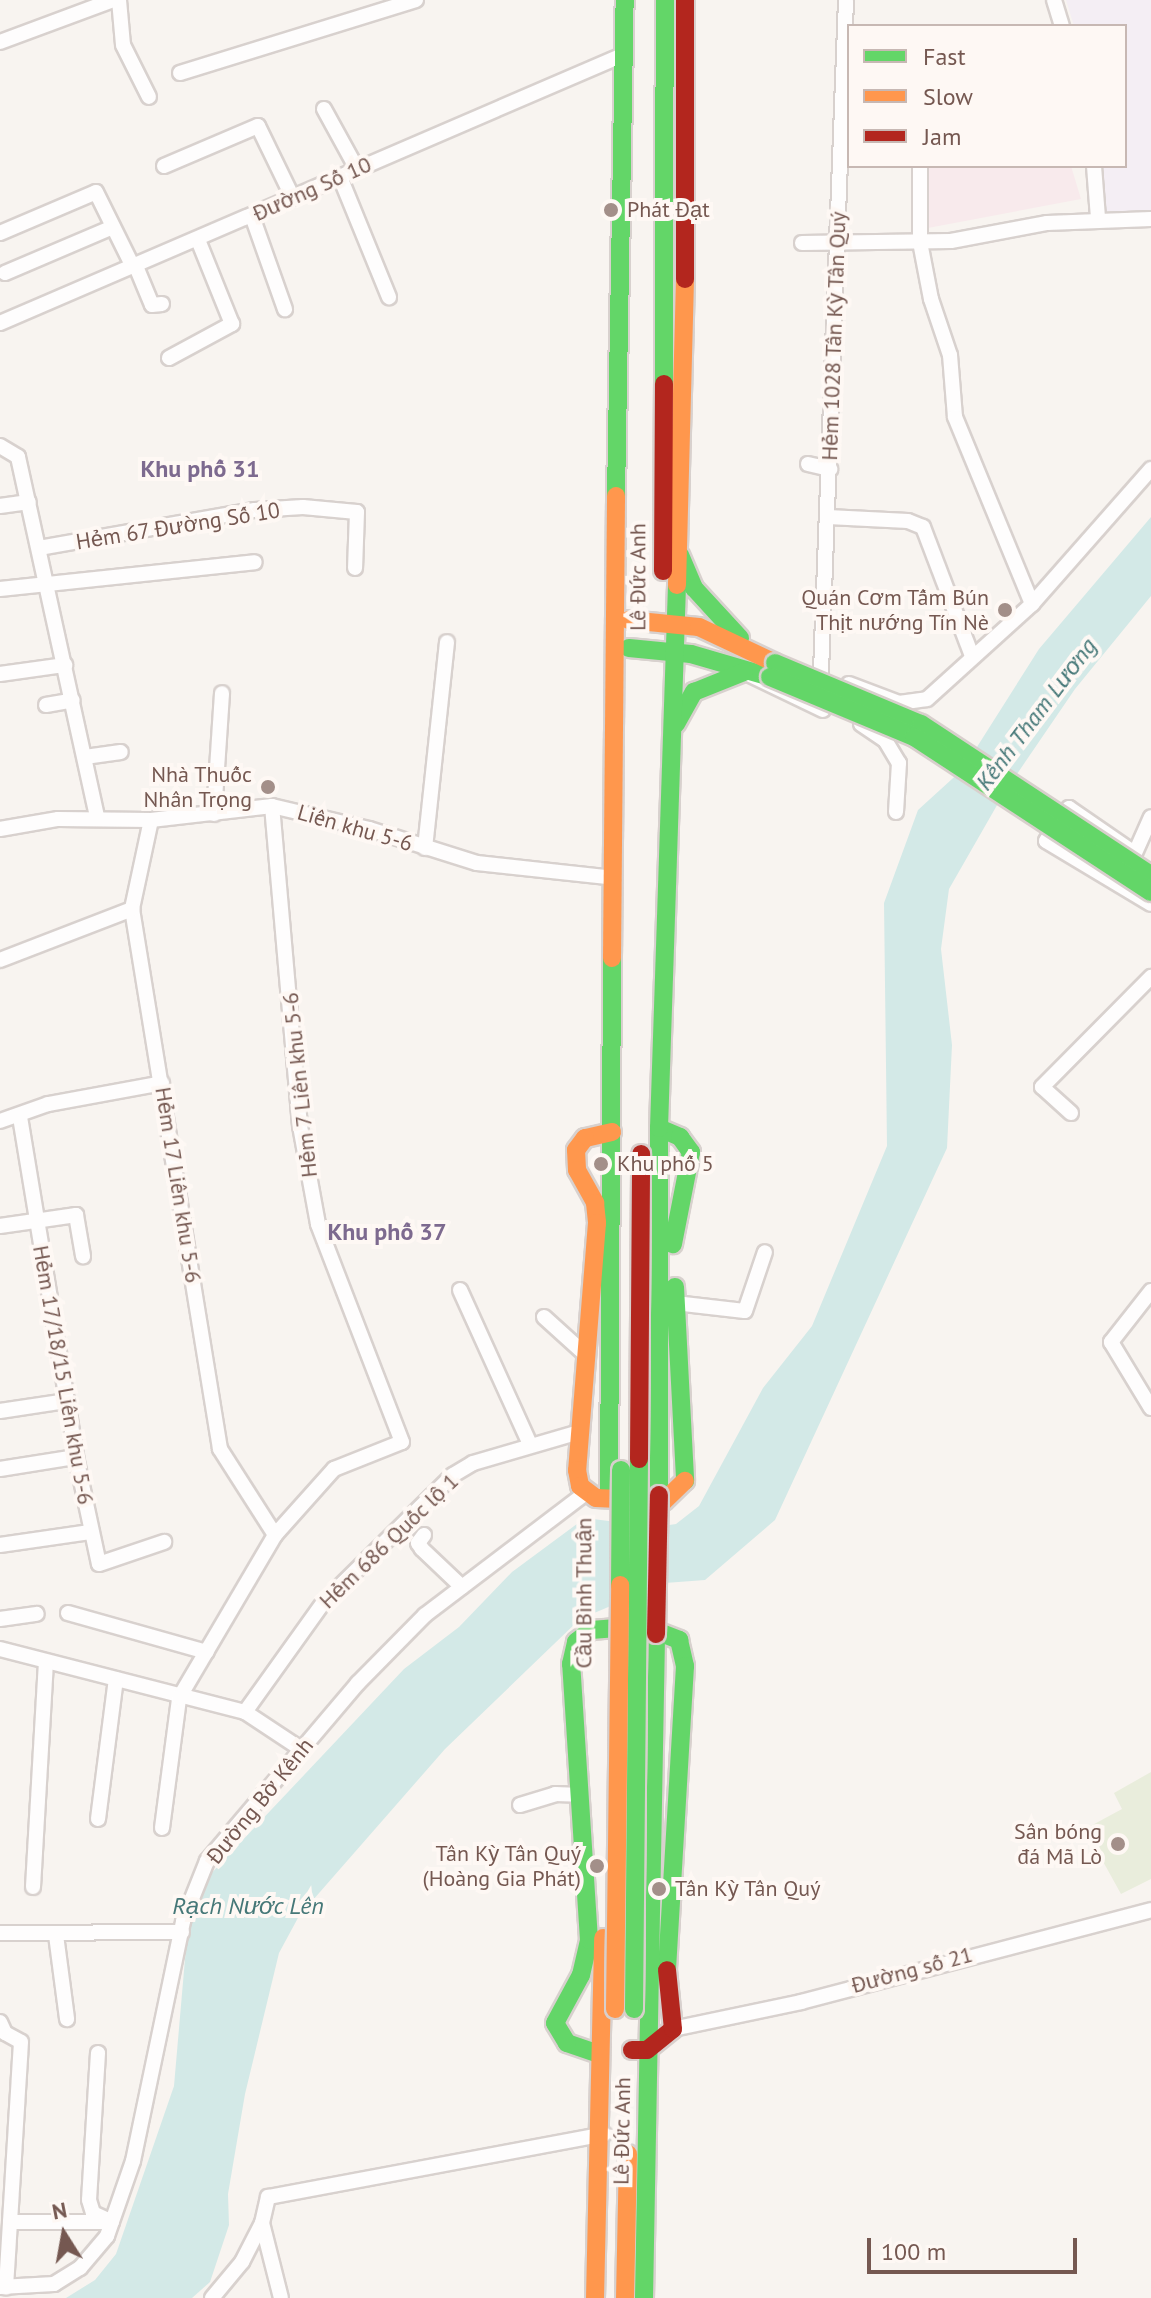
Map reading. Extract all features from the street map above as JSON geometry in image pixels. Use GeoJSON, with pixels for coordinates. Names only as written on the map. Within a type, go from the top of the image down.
{"type":"FeatureCollection","features":[{"type":"Feature","properties":{"kind":"main road","name":"Lê Đức Anh"},"geometry":{"type":"LineString","coordinates":[[625,0],[621,878],[633,1154]]}},
{"type":"Feature","properties":{"kind":"main road","name":"Lê Đức Anh"},"geometry":{"type":"LineString","coordinates":[[612,1132],[629,648],[639,0]]}},
{"type":"Feature","properties":{"kind":"main road","name":"Lê Đức Anh"},"geometry":{"type":"LineString","coordinates":[[625,2298],[648,1965],[656,1634],[659,1128],[670,622],[663,302],[665,0]]}},
{"type":"Feature","properties":{"kind":"main road","name":"Lê Đức Anh"},"geometry":{"type":"LineString","coordinates":[[670,622],[680,554],[685,302],[685,0]]}},
{"type":"Feature","properties":{"kind":"main road"},"geometry":{"type":"LineString","coordinates":[[663,302],[685,302]]}},
{"type":"Feature","properties":{"kind":"main road"},"geometry":{"type":"LineString","coordinates":[[680,554],[694,588],[773,670],[914,737],[1151,892]]}},
{"type":"Feature","properties":{"kind":"main road"},"geometry":{"type":"LineString","coordinates":[[629,620],[670,622],[755,651]]}},
{"type":"Feature","properties":{"kind":"main road"},"geometry":{"type":"LineString","coordinates":[[629,648],[669,650],[745,672]]}},
{"type":"Feature","properties":{"kind":"main road"},"geometry":{"type":"LineString","coordinates":[[666,743],[688,697],[717,679],[745,672],[773,670],[921,724],[1151,875]]}},
{"type":"Feature","properties":{"kind":"main road","name":"Lê Đức Anh"},"geometry":{"type":"LineString","coordinates":[[633,1154],[666,743]]}},
{"type":"Feature","properties":{"kind":"main road"},"geometry":{"type":"LineString","coordinates":[[612,1132],[585,1138],[576,1150],[577,1170],[595,1203],[597,1223],[579,1432],[578,1480],[586,1493],[604,1500],[656,1502],[684,1486],[688,1464],[675,1303],[674,1228],[691,1152],[680,1137],[659,1128]]}},
{"type":"Feature","properties":{"kind":"main road","name":"Cầu Bình Thuận"},"geometry":{"type":"LineString","coordinates":[[599,2054],[612,1132]]}},
{"type":"Feature","properties":{"kind":"main road"},"geometry":{"type":"LineString","coordinates":[[624,2009],[633,1154]]}},
{"type":"Feature","properties":{"kind":"main road"},"geometry":{"type":"LineString","coordinates":[[599,2054],[567,2043],[555,2023],[581,1975],[589,1940],[571,1664],[576,1642],[599,1627],[643,1626],[673,1634],[683,1648],[685,1666],[665,1944],[673,2029],[640,2050]]}},
{"type":"Feature","properties":{"kind":"main road","name":"Lê Đức Anh"},"geometry":{"type":"LineString","coordinates":[[624,2009],[640,2050],[644,2298]]}},
{"type":"Feature","properties":{"kind":"main road","name":"Lê Đức Anh"},"geometry":{"type":"LineString","coordinates":[[595,2298],[605,2134],[624,2009]]}},
{"type":"Feature","properties":{"kind":"main road","name":"Lê Đức Anh"},"geometry":{"type":"LineString","coordinates":[[599,2054],[605,2134],[609,2298]]}},
{"type":"Feature","properties":{"kind":"street"},"geometry":{"type":"LineString","coordinates":[[0,42],[92,4],[116,0],[123,45],[149,97]]}},
{"type":"Feature","properties":{"kind":"street"},"geometry":{"type":"LineString","coordinates":[[180,73],[416,0]]}},
{"type":"Feature","properties":{"kind":"street","name":"Hẻm 1028 Tân Kỳ Tân Quý"},"geometry":{"type":"LineString","coordinates":[[821,672],[846,0]]}},
{"type":"Feature","properties":{"kind":"street"},"geometry":{"type":"LineString","coordinates":[[1054,0],[1061,24]]}},
{"type":"Feature","properties":{"kind":"street","name":"Đường Số 10"},"geometry":{"type":"LineString","coordinates":[[0,323],[623,55]]}},
{"type":"Feature","properties":{"kind":"street"},"geometry":{"type":"LineString","coordinates":[[324,109],[357,169]]}},
{"type":"Feature","properties":{"kind":"street"},"geometry":{"type":"LineString","coordinates":[[164,166],[258,126],[293,198]]}},
{"type":"Feature","properties":{"kind":"street"},"geometry":{"type":"LineString","coordinates":[[920,168],[920,242],[931,299],[950,355],[955,417],[1032,604]]}},
{"type":"Feature","properties":{"kind":"street"},"geometry":{"type":"LineString","coordinates":[[1094,168],[1098,218]]}},
{"type":"Feature","properties":{"kind":"street"},"geometry":{"type":"LineString","coordinates":[[340,177],[389,297]]}},
{"type":"Feature","properties":{"kind":"street"},"geometry":{"type":"LineString","coordinates":[[0,233],[96,192],[152,305],[162,304]]}},
{"type":"Feature","properties":{"kind":"street"},"geometry":{"type":"LineString","coordinates":[[252,216],[285,309]]}},
{"type":"Feature","properties":{"kind":"street"},"geometry":{"type":"LineString","coordinates":[[802,243],[920,242],[1098,218],[1151,219]]}},
{"type":"Feature","properties":{"kind":"street"},"geometry":{"type":"LineString","coordinates":[[5,273],[113,227]]}},
{"type":"Feature","properties":{"kind":"street"},"geometry":{"type":"LineString","coordinates":[[169,358],[232,324],[198,240]]}},
{"type":"Feature","properties":{"kind":"street"},"geometry":{"type":"LineString","coordinates":[[0,446],[18,457],[97,816]]}},
{"type":"Feature","properties":{"kind":"street"},"geometry":{"type":"LineString","coordinates":[[808,464],[830,469]]}},
{"type":"Feature","properties":{"kind":"street"},"geometry":{"type":"LineString","coordinates":[[755,651],[821,672],[899,703],[927,699],[1032,604],[1151,469]]}},
{"type":"Feature","properties":{"kind":"street"},"geometry":{"type":"LineString","coordinates":[[0,506],[29,502]]}},
{"type":"Feature","properties":{"kind":"street","name":"Hẻm 67 Đường Số 10"},"geometry":{"type":"LineString","coordinates":[[39,548],[255,510],[303,507],[357,512],[355,568]]}},
{"type":"Feature","properties":{"kind":"street"},"geometry":{"type":"LineString","coordinates":[[828,517],[908,521],[923,527],[970,658]]}},
{"type":"Feature","properties":{"kind":"street"},"geometry":{"type":"LineString","coordinates":[[0,589],[255,562]]}},
{"type":"Feature","properties":{"kind":"street"},"geometry":{"type":"LineString","coordinates":[[425,848],[447,642]]}},
{"type":"Feature","properties":{"kind":"street"},"geometry":{"type":"LineString","coordinates":[[0,674],[65,665]]}},
{"type":"Feature","properties":{"kind":"street"},"geometry":{"type":"LineString","coordinates":[[745,672],[763,686],[864,726],[885,740],[900,769],[896,812]]}},
{"type":"Feature","properties":{"kind":"street"},"geometry":{"type":"LineString","coordinates":[[214,814],[222,693]]}},
{"type":"Feature","properties":{"kind":"street"},"geometry":{"type":"LineString","coordinates":[[46,705],[73,700]]}},
{"type":"Feature","properties":{"kind":"street"},"geometry":{"type":"LineString","coordinates":[[85,757],[121,752]]}},
{"type":"Feature","properties":{"kind":"street","name":"Liên khu 5-6"},"geometry":{"type":"LineString","coordinates":[[0,829],[97,816],[151,820],[272,806],[369,829],[425,848],[514,870],[621,878]]}},
{"type":"Feature","properties":{"kind":"street","name":"Hẻm 7 Liên khu 5-6"},"geometry":{"type":"LineString","coordinates":[[162,1828],[179,1698],[275,1535],[334,1469],[402,1442],[318,1224],[300,1126],[272,806]]}},
{"type":"Feature","properties":{"kind":"street"},"geometry":{"type":"LineString","coordinates":[[1151,863],[1069,808],[1046,841],[1151,904]]}},
{"type":"Feature","properties":{"kind":"street"},"geometry":{"type":"LineString","coordinates":[[1135,853],[1151,817]]}},
{"type":"Feature","properties":{"kind":"street","name":"Hẻm 17 Liên khu 5-6"},"geometry":{"type":"LineString","coordinates":[[151,820],[132,909],[220,1449],[275,1535]]}},
{"type":"Feature","properties":{"kind":"street"},"geometry":{"type":"LineString","coordinates":[[0,960],[132,909]]}},
{"type":"Feature","properties":{"kind":"street"},"geometry":{"type":"LineString","coordinates":[[1071,1113],[1042,1087],[1151,977]]}},
{"type":"Feature","properties":{"kind":"street"},"geometry":{"type":"LineString","coordinates":[[0,1121],[20,1117],[48,1104],[162,1083]]}},
{"type":"Feature","properties":{"kind":"street","name":"Hẻm 17/18/15 Liên khu 5-6"},"geometry":{"type":"LineString","coordinates":[[20,1117],[76,1457],[99,1564],[164,1542]]}},
{"type":"Feature","properties":{"kind":"street"},"geometry":{"type":"LineString","coordinates":[[0,1226],[76,1215],[83,1256]]}},
{"type":"Feature","properties":{"kind":"street"},"geometry":{"type":"LineString","coordinates":[[675,1303],[745,1311],[765,1252]]}},
{"type":"Feature","properties":{"kind":"street"},"geometry":{"type":"LineString","coordinates":[[460,1290],[530,1444]]}},
{"type":"Feature","properties":{"kind":"street"},"geometry":{"type":"LineString","coordinates":[[1151,1291],[1111,1342],[1151,1408]]}},
{"type":"Feature","properties":{"kind":"street"},"geometry":{"type":"LineString","coordinates":[[544,1317],[586,1355]]}},
{"type":"Feature","properties":{"kind":"street"},"geometry":{"type":"LineString","coordinates":[[0,1411],[67,1401]]}},
{"type":"Feature","properties":{"kind":"street","name":"Hẻm 686 Quốc lộ 1"},"geometry":{"type":"LineString","coordinates":[[245,1712],[323,1603],[453,1475],[530,1444],[579,1432]]}},
{"type":"Feature","properties":{"kind":"street"},"geometry":{"type":"LineString","coordinates":[[0,1469],[76,1457]]}},
{"type":"Feature","properties":{"kind":"street","name":"Đường Bờ Kênh"},"geometry":{"type":"LineString","coordinates":[[37,2298],[50,2283],[80,2268],[107,2236],[108,2222],[133,2161],[182,1932],[207,1861],[301,1749],[415,1625],[586,1493]]}},
{"type":"Feature","properties":{"kind":"street"},"geometry":{"type":"LineString","coordinates":[[0,1545],[90,1532]]}},
{"type":"Feature","properties":{"kind":"street"},"geometry":{"type":"LineString","coordinates":[[424,1535],[418,1543],[422,1549],[462,1587]]}},
{"type":"Feature","properties":{"kind":"street"},"geometry":{"type":"LineString","coordinates":[[68,1613],[207,1652]]}},
{"type":"Feature","properties":{"kind":"street"},"geometry":{"type":"LineString","coordinates":[[0,1619],[37,1614]]}},
{"type":"Feature","properties":{"kind":"street"},"geometry":{"type":"LineString","coordinates":[[0,1649],[179,1698],[245,1712],[301,1749]]}},
{"type":"Feature","properties":{"kind":"street"},"geometry":{"type":"LineString","coordinates":[[33,1887],[46,1662]]}},
{"type":"Feature","properties":{"kind":"street"},"geometry":{"type":"LineString","coordinates":[[98,1819],[116,1679]]}},
{"type":"Feature","properties":{"kind":"street"},"geometry":{"type":"LineString","coordinates":[[520,1805],[555,1794],[580,1795]]}},
{"type":"Feature","properties":{"kind":"street","name":"Đường số 21"},"geometry":{"type":"LineString","coordinates":[[673,2029],[801,2002],[1151,1910]]}},
{"type":"Feature","properties":{"kind":"street"},"geometry":{"type":"LineString","coordinates":[[0,1933],[182,1932]]}},
{"type":"Feature","properties":{"kind":"street"},"geometry":{"type":"LineString","coordinates":[[56,1935],[67,2019]]}},
{"type":"Feature","properties":{"kind":"street"},"geometry":{"type":"LineString","coordinates":[[0,2022],[5,2033],[21,2042],[3,2288],[50,2283]]}},
{"type":"Feature","properties":{"kind":"street"},"geometry":{"type":"LineString","coordinates":[[98,2053],[89,2200],[93,2213],[108,2222]]}},
{"type":"Feature","properties":{"kind":"street"},"geometry":{"type":"LineString","coordinates":[[212,2298],[242,2262],[262,2223],[268,2197],[380,2180],[605,2134]]}},
{"type":"Feature","properties":{"kind":"street"},"geometry":{"type":"LineString","coordinates":[[10,2222],[108,2222]]}},
{"type":"Feature","properties":{"kind":"street"},"geometry":{"type":"LineString","coordinates":[[262,2223],[281,2298]]}},
{"type":"Feature","properties":{"kind":"shaded area"},"geometry":{"type":"Polygon","coordinates":[[[1066,0],[1151,0],[1151,213],[1106,211],[1103,168],[1127,168],[1127,24],[1073,24],[1066,0]]]}},
{"type":"Feature","properties":{"kind":"shaded area"},"geometry":{"type":"Polygon","coordinates":[[[928,168],[1072,168],[1081,199],[928,228],[928,168]]]}},
{"type":"Feature","properties":{"kind":"green space","name":"Sân bóng đá Mã Lò"},"geometry":{"type":"Polygon","coordinates":[[[1151,1772],[1151,1879],[1121,1894],[1085,1829],[1122,1809],[1114,1793],[1151,1772]]]}},
{"type":"Feature","properties":{"kind":"water"},"geometry":{"type":"Polygon","coordinates":[[[1151,517],[1151,596],[1075,689],[1004,793],[949,889],[941,949],[952,1045],[947,1148],[775,1520],[705,1580],[665,1583],[580,1619],[445,1749],[299,1916],[279,1953],[245,2094],[228,2194],[229,2225],[210,2282],[192,2298],[66,2298],[95,2280],[116,2254],[174,2086],[187,1936],[206,1879],[404,1669],[459,1627],[512,1572],[585,1518],[656,1527],[676,1524],[699,1506],[763,1388],[812,1326],[887,1146],[884,903],[918,810],[963,769],[1039,649],[1151,517]]]}},
{"type":"Feature","properties":{"kind":"traffic: fast"},"geometry":{"type":"LineString","coordinates":[[616,496],[625,0]]}},
{"type":"Feature","properties":{"kind":"traffic: fast"},"geometry":{"type":"LineString","coordinates":[[664,384],[665,0]]}},
{"type":"Feature","properties":{"kind":"traffic: fast"},"geometry":{"type":"LineString","coordinates":[[680,555],[694,588],[740,638]]}},
{"type":"Feature","properties":{"kind":"traffic: fast"},"geometry":{"type":"LineString","coordinates":[[659,1495],[659,1128],[677,585]]}},
{"type":"Feature","properties":{"kind":"traffic: fast"},"geometry":{"type":"LineString","coordinates":[[629,648],[691,654],[770,677]]}},
{"type":"Feature","properties":{"kind":"traffic: fast"},"geometry":{"type":"LineString","coordinates":[[775,663],[921,724],[1151,875]]}},
{"type":"Feature","properties":{"kind":"traffic: fast"},"geometry":{"type":"LineString","coordinates":[[676,724],[694,692],[744,672]]}},
{"type":"Feature","properties":{"kind":"traffic: fast"},"geometry":{"type":"LineString","coordinates":[[770,677],[914,737],[1151,892]]}},
{"type":"Feature","properties":{"kind":"traffic: fast"},"geometry":{"type":"LineString","coordinates":[[609,1497],[612,958]]}},
{"type":"Feature","properties":{"kind":"traffic: fast"},"geometry":{"type":"LineString","coordinates":[[659,1128],[680,1137],[691,1152],[673,1244]]}},
{"type":"Feature","properties":{"kind":"traffic: fast"},"geometry":{"type":"LineString","coordinates":[[675,1287],[685,1481]]}},
{"type":"Feature","properties":{"kind":"traffic: fast"},"geometry":{"type":"LineString","coordinates":[[634,2009],[639,1459]]}},
{"type":"Feature","properties":{"kind":"traffic: fast"},"geometry":{"type":"LineString","coordinates":[[620,1585],[621,1470]]}},
{"type":"Feature","properties":{"kind":"traffic: fast"},"geometry":{"type":"LineString","coordinates":[[599,2054],[567,2043],[555,2023],[581,1975],[589,1940],[571,1664],[576,1642],[591,1630],[643,1626],[679,1640],[685,1666],[667,1970]]}},
{"type":"Feature","properties":{"kind":"traffic: fast"},"geometry":{"type":"LineString","coordinates":[[644,2298],[656,1634]]}},
{"type":"Feature","properties":{"kind":"traffic: slow"},"geometry":{"type":"LineString","coordinates":[[677,585],[685,279]]}},
{"type":"Feature","properties":{"kind":"traffic: slow"},"geometry":{"type":"LineString","coordinates":[[612,958],[616,496]]}},
{"type":"Feature","properties":{"kind":"traffic: slow"},"geometry":{"type":"LineString","coordinates":[[629,620],[699,627],[775,663]]}},
{"type":"Feature","properties":{"kind":"traffic: slow"},"geometry":{"type":"LineString","coordinates":[[612,1132],[585,1138],[576,1150],[577,1170],[595,1203],[597,1223],[577,1470],[580,1486],[596,1498],[664,1501],[685,1481]]}},
{"type":"Feature","properties":{"kind":"traffic: slow"},"geometry":{"type":"LineString","coordinates":[[615,2009],[620,1585]]}},
{"type":"Feature","properties":{"kind":"traffic: slow"},"geometry":{"type":"LineString","coordinates":[[595,2298],[603,1938]]}},
{"type":"Feature","properties":{"kind":"traffic: slow"},"geometry":{"type":"LineString","coordinates":[[625,2298],[628,2154]]}},
{"type":"Feature","properties":{"kind":"traffic: jam"},"geometry":{"type":"LineString","coordinates":[[685,0],[685,279]]}},
{"type":"Feature","properties":{"kind":"traffic: jam"},"geometry":{"type":"LineString","coordinates":[[663,571],[664,384]]}},
{"type":"Feature","properties":{"kind":"traffic: jam"},"geometry":{"type":"LineString","coordinates":[[639,1459],[641,1154]]}},
{"type":"Feature","properties":{"kind":"traffic: jam"},"geometry":{"type":"LineString","coordinates":[[656,1634],[659,1495]]}},
{"type":"Feature","properties":{"kind":"traffic: jam"},"geometry":{"type":"LineString","coordinates":[[632,2050],[647,2050],[673,2029],[667,1970]]}},
{"type":"Feature","properties":{"kind":"place","name":"Phát Đạt"},"geometry":{"type":"Point","coordinates":[611,210]}},
{"type":"Feature","properties":{"kind":"place","name":"Quán Cơm Tấm Bún Thịt nướng Tín Nè"},"geometry":{"type":"Point","coordinates":[1005,610]}},
{"type":"Feature","properties":{"kind":"place","name":"Nhà Thuốc Nhân Trọng"},"geometry":{"type":"Point","coordinates":[268,787]}},
{"type":"Feature","properties":{"kind":"place","name":"Khu phố 5"},"geometry":{"type":"Point","coordinates":[601,1164]}},
{"type":"Feature","properties":{"kind":"place","name":"Sân bóng đá Mã Lò"},"geometry":{"type":"Point","coordinates":[1118,1844]}},
{"type":"Feature","properties":{"kind":"place","name":"Tân Kỳ Tân Quý (Hoàng Gia Phát)"},"geometry":{"type":"Point","coordinates":[597,1866]}},
{"type":"Feature","properties":{"kind":"place","name":"Tân Kỳ Tân Quý"},"geometry":{"type":"Point","coordinates":[659,1889]}},
{"type":"Feature","properties":{"kind":"district","name":"Khu phố 31"},"geometry":{"type":"Point","coordinates":[200,469]}},
{"type":"Feature","properties":{"kind":"district","name":"Khu phố 37"},"geometry":{"type":"Point","coordinates":[387,1232]}},
{"type":"Feature","properties":{"kind":"water label","name":"Kênh Tham Lương"},"geometry":{"type":"Point","coordinates":[1036,714]}},
{"type":"Feature","properties":{"kind":"water label","name":"Rạch Nước Lên"},"geometry":{"type":"Point","coordinates":[248,1906]}}]}
